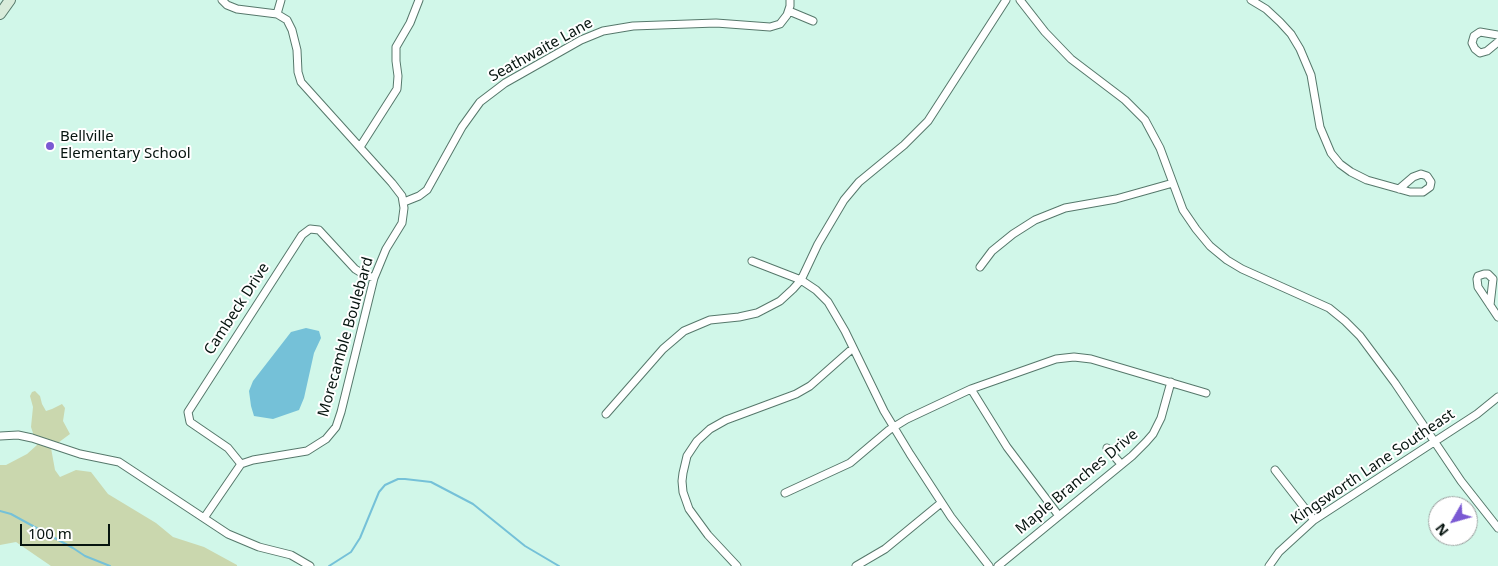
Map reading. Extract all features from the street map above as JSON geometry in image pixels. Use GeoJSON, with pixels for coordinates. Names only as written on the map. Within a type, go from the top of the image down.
{"type":"FeatureCollection","features":[{"type":"Feature","properties":{"kind":"main road"},"geometry":{"type":"LineString","coordinates":[[0,14],[10,0]]}},
{"type":"Feature","properties":{"kind":"street"},"geometry":{"type":"LineString","coordinates":[[222,0],[227,5],[237,9],[277,14],[286,20],[292,30],[297,50],[298,72],[302,82],[398,190],[404,202]]}},
{"type":"Feature","properties":{"kind":"street"},"geometry":{"type":"LineString","coordinates":[[277,14],[281,0]]}},
{"type":"Feature","properties":{"kind":"street"},"geometry":{"type":"LineString","coordinates":[[360,147],[396,89],[398,76],[396,47],[410,23],[420,0]]}},
{"type":"Feature","properties":{"kind":"street"},"geometry":{"type":"LineString","coordinates":[[790,0],[789,11],[813,21]]}},
{"type":"Feature","properties":{"kind":"street"},"geometry":{"type":"LineString","coordinates":[[606,414],[663,349],[684,331],[710,320],[748,315],[764,310],[780,301],[801,280],[818,244],[844,200],[859,182],[909,141],[928,121],[1006,0]]}},
{"type":"Feature","properties":{"kind":"street"},"geometry":{"type":"LineString","coordinates":[[1020,0],[1049,36],[1071,59],[1139,113],[1157,140],[1190,221],[1203,239],[1218,253],[1242,269],[1329,308],[1345,321],[1374,353],[1465,486],[1498,528]]}},
{"type":"Feature","properties":{"kind":"street"},"geometry":{"type":"LineString","coordinates":[[1251,0],[1266,9],[1280,22],[1291,34],[1300,49],[1311,75],[1320,127],[1335,159],[1358,176],[1399,189]]}},
{"type":"Feature","properties":{"kind":"street","name":"Seathwaite Lane"},"geometry":{"type":"LineString","coordinates":[[404,202],[419,196],[430,186],[462,127],[480,102],[506,83],[581,40],[603,31],[627,27],[706,23],[770,27],[784,20],[789,11]]}},
{"type":"Feature","properties":{"kind":"street"},"geometry":{"type":"LineString","coordinates":[[1498,35],[1480,32],[1474,36],[1472,43],[1480,53],[1487,51],[1498,42]]}},
{"type":"Feature","properties":{"kind":"street"},"geometry":{"type":"LineString","coordinates":[[980,267],[992,251],[1013,234],[1035,220],[1064,208],[1116,199],[1173,183]]}},
{"type":"Feature","properties":{"kind":"street","name":"Morecamble Boulebard"},"geometry":{"type":"LineString","coordinates":[[241,464],[253,460],[308,451],[320,444],[332,433],[341,412],[374,278],[386,249],[402,223],[404,202]]}},
{"type":"Feature","properties":{"kind":"street","name":"Cambeck Drive"},"geometry":{"type":"LineString","coordinates":[[241,464],[228,448],[190,422],[188,412],[302,235],[310,229],[319,230],[356,269],[374,278]]}},
{"type":"Feature","properties":{"kind":"street"},"geometry":{"type":"LineString","coordinates":[[752,261],[801,280],[816,290],[828,302],[839,319],[893,427],[941,503],[989,566]]}},
{"type":"Feature","properties":{"kind":"street"},"geometry":{"type":"LineString","coordinates":[[1490,305],[1498,317]]}},
{"type":"Feature","properties":{"kind":"street"},"geometry":{"type":"LineString","coordinates":[[737,566],[700,525],[689,509],[683,492],[682,481],[687,456],[697,441],[710,429],[726,420],[802,390],[817,381],[853,348]]}},
{"type":"Feature","properties":{"kind":"street"},"geometry":{"type":"LineString","coordinates":[[786,493],[850,463],[893,427],[915,415],[971,389],[1065,357],[1091,359],[1206,393]]}},
{"type":"Feature","properties":{"kind":"street","name":"Maple Branches Drive"},"geometry":{"type":"LineString","coordinates":[[998,566],[1140,448],[1153,434],[1161,418],[1171,382]]}},
{"type":"Feature","properties":{"kind":"street"},"geometry":{"type":"LineString","coordinates":[[971,389],[1006,447],[1059,516]]}},
{"type":"Feature","properties":{"kind":"street","name":"Kingsworth Lane Southeast"},"geometry":{"type":"LineString","coordinates":[[1269,566],[1279,552],[1314,520],[1477,414],[1498,397]]}},
{"type":"Feature","properties":{"kind":"street"},"geometry":{"type":"LineString","coordinates":[[0,436],[18,435],[32,438],[73,452],[119,462],[228,534],[252,545],[291,555],[310,566]]}},
{"type":"Feature","properties":{"kind":"street"},"geometry":{"type":"LineString","coordinates":[[1107,448],[1121,464]]}},
{"type":"Feature","properties":{"kind":"street"},"geometry":{"type":"LineString","coordinates":[[204,518],[241,464]]}},
{"type":"Feature","properties":{"kind":"street"},"geometry":{"type":"LineString","coordinates":[[1275,470],[1314,520]]}},
{"type":"Feature","properties":{"kind":"street"},"geometry":{"type":"LineString","coordinates":[[856,566],[893,543],[941,503]]}},
{"type":"Feature","properties":{"kind":"green space"},"geometry":{"type":"Polygon","coordinates":[[[35,391],[40,396],[46,411],[62,404],[65,408],[63,421],[70,434],[51,448],[55,470],[60,477],[76,470],[91,472],[108,494],[156,523],[173,537],[204,547],[237,566],[51,566],[16,542],[0,545],[0,465],[6,465],[27,454],[37,445],[31,427],[33,407],[30,396],[35,391]]]}},
{"type":"Feature","properties":{"kind":"water"},"geometry":{"type":"Polygon","coordinates":[[[306,328],[319,331],[321,338],[314,353],[304,398],[299,410],[273,419],[254,416],[249,391],[253,381],[291,332],[306,328]]]}},
{"type":"Feature","properties":{"kind":"waterway"},"geometry":{"type":"LineString","coordinates":[[329,566],[351,552],[360,538],[379,492],[385,485],[398,479],[431,482],[473,504],[525,546],[559,566]]}},
{"type":"Feature","properties":{"kind":"waterway"},"geometry":{"type":"LineString","coordinates":[[0,511],[11,514],[85,556],[110,566]]}},
{"type":"Feature","properties":{"kind":"place","name":"Bellville Elementary School"},"geometry":{"type":"Point","coordinates":[50,146]}}]}
